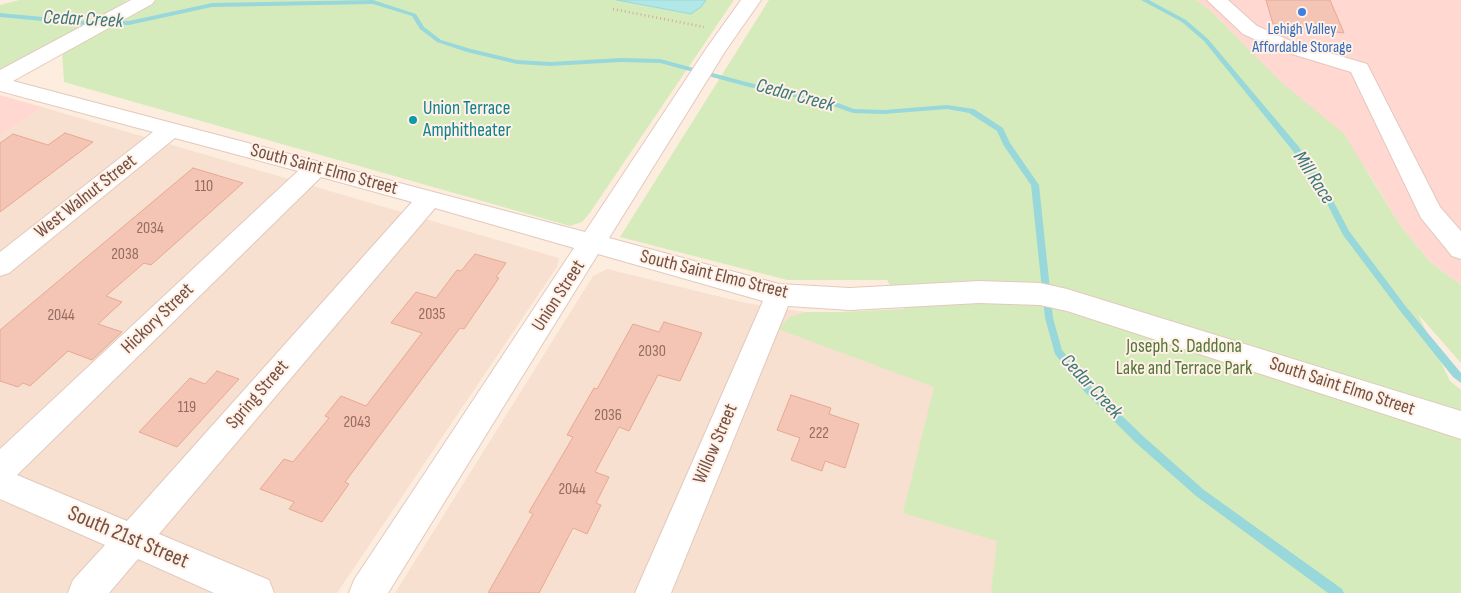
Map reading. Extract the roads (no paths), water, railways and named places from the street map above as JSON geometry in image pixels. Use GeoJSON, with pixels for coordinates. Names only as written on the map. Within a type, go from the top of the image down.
{"type":"FeatureCollection","features":[{"type":"Feature","properties":{"kind":"street"},"geometry":{"type":"LineString","coordinates":[[0,80],[146,0]]}},
{"type":"Feature","properties":{"kind":"street","name":"Union Street"},"geometry":{"type":"LineString","coordinates":[[367,593],[716,49],[751,0]]}},
{"type":"Feature","properties":{"kind":"street"},"geometry":{"type":"LineString","coordinates":[[1217,0],[1250,30],[1286,46],[1360,68],[1430,212],[1461,249]]}},
{"type":"Feature","properties":{"kind":"street","name":"South Saint Elmo Street"},"geometry":{"type":"LineString","coordinates":[[0,84],[430,198],[778,295],[850,299],[991,292],[1040,294],[1105,310],[1461,425]]}},
{"type":"Feature","properties":{"kind":"street","name":"West Walnut Street"},"geometry":{"type":"LineString","coordinates":[[0,266],[172,129]]}},
{"type":"Feature","properties":{"kind":"street","name":"Hickory Street"},"geometry":{"type":"LineString","coordinates":[[0,470],[316,168]]}},
{"type":"Feature","properties":{"kind":"street","name":"Spring Street"},"geometry":{"type":"LineString","coordinates":[[86,593],[430,198]]}},
{"type":"Feature","properties":{"kind":"street","name":"Willow Street"},"geometry":{"type":"LineString","coordinates":[[653,593],[778,295]]}},
{"type":"Feature","properties":{"kind":"street","name":"South 21st Street"},"geometry":{"type":"LineString","coordinates":[[0,483],[256,593]]}},
{"type":"Feature","properties":{"kind":"water"},"geometry":{"type":"Polygon","coordinates":[[[617,0],[706,0],[701,7],[691,14],[617,0]]]}},
{"type":"Feature","properties":{"kind":"waterway","name":"Mill Race"},"geometry":{"type":"LineString","coordinates":[[1144,0],[1184,21],[1206,40],[1296,149],[1324,191],[1346,233],[1404,310],[1461,379]]}},
{"type":"Feature","properties":{"kind":"waterway","name":"Cedar Creek"},"geometry":{"type":"LineString","coordinates":[[0,15],[85,23],[129,23],[212,5],[373,2],[414,15],[422,28],[439,41],[469,51],[517,62],[550,64],[621,60],[660,61],[749,85],[835,104],[853,111],[884,112],[947,107],[971,111],[1000,130],[1007,144],[1035,185],[1049,318],[1058,351],[1086,387],[1140,440],[1200,493],[1338,593]]}},
{"type":"Feature","properties":{"kind":"place","name":"Lehigh Valley Affordable Storage"},"geometry":{"type":"Point","coordinates":[1302,12]}},
{"type":"Feature","properties":{"kind":"place","name":"Union Terrace Amphitheater"},"geometry":{"type":"Point","coordinates":[413,120]}},
{"type":"Feature","properties":{"kind":"park label","name":"Joseph S. Daddona Lake and Terrace Park"},"geometry":{"type":"Point","coordinates":[1184,358]}}]}
